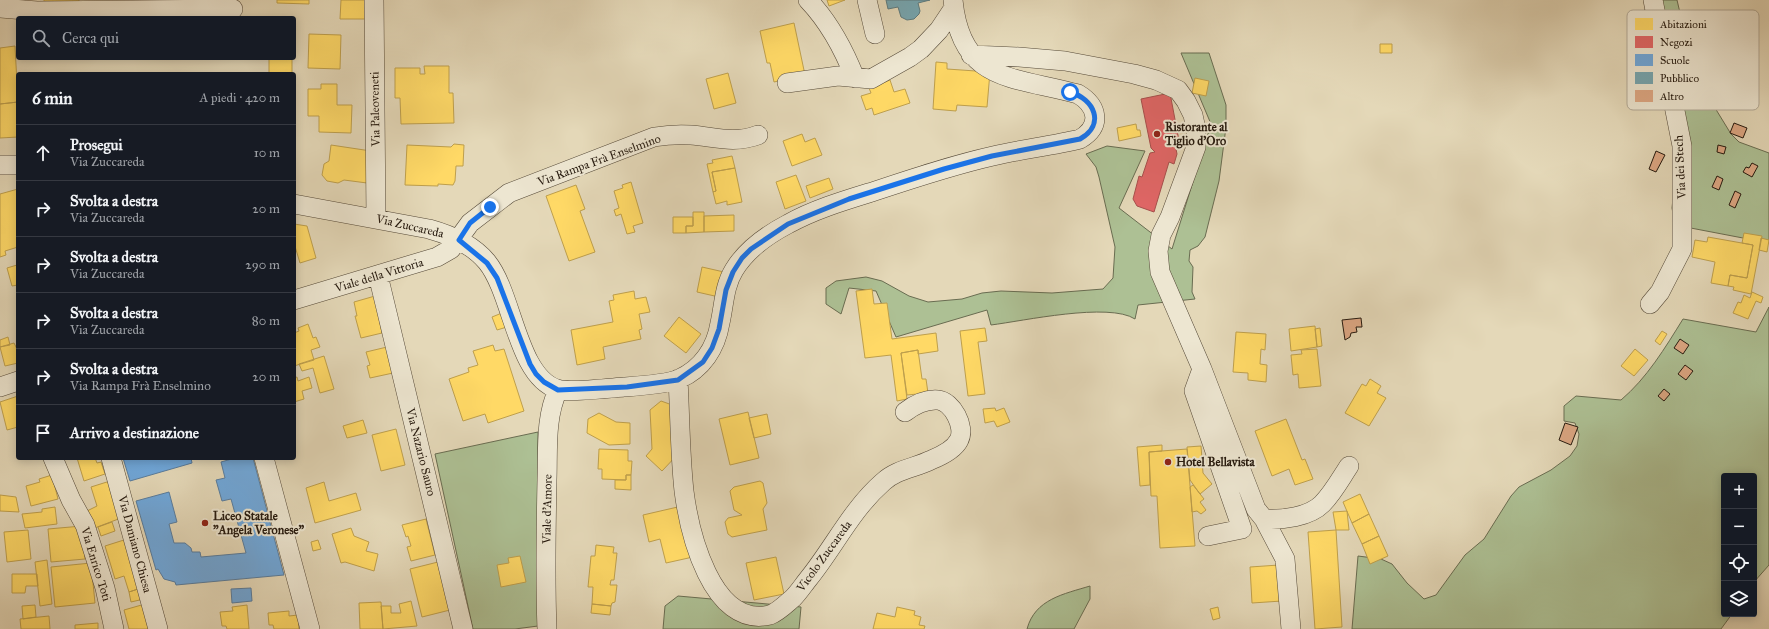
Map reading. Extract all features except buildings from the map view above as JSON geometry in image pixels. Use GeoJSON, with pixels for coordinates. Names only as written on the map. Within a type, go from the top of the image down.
{"type":"FeatureCollection","features":[{"type":"Feature","properties":{"kind":"street","name":"Via Paleoveneti"},"geometry":{"type":"LineString","coordinates":[[374,0],[376,218]]}},
{"type":"Feature","properties":{"kind":"street"},"geometry":{"type":"LineString","coordinates":[[808,0],[821,13],[853,77]]}},
{"type":"Feature","properties":{"kind":"street"},"geometry":{"type":"LineString","coordinates":[[867,0],[876,34]]}},
{"type":"Feature","properties":{"kind":"street","name":"Via dei Stech"},"geometry":{"type":"LineString","coordinates":[[1653,0],[1655,10]]}},
{"type":"Feature","properties":{"kind":"street"},"geometry":{"type":"LineString","coordinates":[[787,83],[853,77],[910,57],[939,30],[953,4]]}},
{"type":"Feature","properties":{"kind":"street"},"geometry":{"type":"LineString","coordinates":[[558,390],[627,387],[678,380],[703,362],[712,348],[719,329],[726,290],[733,272],[742,258],[751,249],[788,224],[849,199],[944,169],[992,156],[1080,139],[1087,135],[1093,128],[1095,120],[1094,110],[1086,99],[1078,94],[1007,76],[992,70],[974,58],[961,40],[956,25],[953,4]]}},
{"type":"Feature","properties":{"kind":"street"},"geometry":{"type":"LineString","coordinates":[[0,8],[37,11],[233,9]]}},
{"type":"Feature","properties":{"kind":"street"},"geometry":{"type":"LineString","coordinates":[[974,58],[1020,57],[1097,66],[1156,80],[1178,90],[1193,115],[1196,129],[1196,147],[1173,210],[1161,235],[1158,250],[1160,272],[1202,369],[1256,509],[1264,519],[1285,559],[1291,629]]}},
{"type":"Feature","properties":{"kind":"street","name":"Via dei Stech"},"geometry":{"type":"LineString","coordinates":[[1650,304],[1660,292],[1682,249],[1682,146],[1675,110]]}},
{"type":"Feature","properties":{"kind":"street","name":"Via Rampa Frà Enselmino"},"geometry":{"type":"LineString","coordinates":[[459,240],[470,223],[509,193],[654,137],[678,135],[731,140],[746,139],[758,135]]}},
{"type":"Feature","properties":{"kind":"street"},"geometry":{"type":"LineString","coordinates":[[0,165],[16,166]]}},
{"type":"Feature","properties":{"kind":"street","name":"Via Zuccareda"},"geometry":{"type":"LineString","coordinates":[[296,204],[429,229],[459,240],[487,263],[497,278],[530,364],[536,374],[544,382],[558,390]]}},
{"type":"Feature","properties":{"kind":"street","name":"Viale della Vittoria"},"geometry":{"type":"LineString","coordinates":[[296,299],[437,257],[452,249],[459,240]]}},
{"type":"Feature","properties":{"kind":"street","name":"Via Nazario Sauro"},"geometry":{"type":"LineString","coordinates":[[378,276],[463,629]]}},
{"type":"Feature","properties":{"kind":"street"},"geometry":{"type":"LineString","coordinates":[[1202,369],[1194,391],[1242,529],[1208,536]]}},
{"type":"Feature","properties":{"kind":"street","name":"Vicolo Zuccareda"},"geometry":{"type":"LineString","coordinates":[[678,380],[684,492],[690,522],[701,562],[718,598],[731,610],[743,617],[760,618],[771,615],[781,608],[794,596],[823,560],[842,529],[882,482],[897,472],[925,464],[951,450],[959,440],[962,431],[959,421],[949,405],[939,400],[926,401],[913,406],[906,412]]}},
{"type":"Feature","properties":{"kind":"street"},"geometry":{"type":"LineString","coordinates":[[0,387],[16,382]]}},
{"type":"Feature","properties":{"kind":"street","name":"Viale d'Amore"},"geometry":{"type":"LineString","coordinates":[[546,629],[545,566],[549,426],[552,402],[558,390]]}},
{"type":"Feature","properties":{"kind":"street","name":"Via Enrico Toti"},"geometry":{"type":"LineString","coordinates":[[54,460],[71,500],[85,525],[105,588],[114,629]]}},
{"type":"Feature","properties":{"kind":"street","name":"Via Damiano Chiesa"},"geometry":{"type":"LineString","coordinates":[[112,460],[158,629]]}},
{"type":"Feature","properties":{"kind":"street"},"geometry":{"type":"LineString","coordinates":[[265,460],[310,629]]}},
{"type":"Feature","properties":{"kind":"street"},"geometry":{"type":"LineString","coordinates":[[1264,519],[1276,519],[1311,512],[1323,504],[1350,466]]}},
{"type":"Feature","properties":{"kind":"green space"},"geometry":{"type":"Polygon","coordinates":[[[1656,0],[1677,0],[1679,10],[1644,10],[1654,4],[1656,0]]]}},
{"type":"Feature","properties":{"kind":"green space"},"geometry":{"type":"Polygon","coordinates":[[[1181,53],[1209,53],[1226,105],[1226,127],[1219,181],[1205,237],[1198,246],[1190,250],[1189,261],[1193,267],[1192,292],[1195,299],[1138,305],[1135,319],[1123,314],[1086,312],[991,325],[987,310],[896,337],[876,291],[849,288],[841,314],[826,304],[826,288],[836,281],[866,277],[882,281],[909,296],[928,302],[962,299],[982,293],[1001,291],[1052,293],[1103,289],[1113,278],[1115,247],[1096,167],[1086,154],[1107,146],[1145,151],[1119,208],[1172,249],[1211,124],[1181,53]]]}},
{"type":"Feature","properties":{"kind":"green space"},"geometry":{"type":"Polygon","coordinates":[[[1668,110],[1716,110],[1731,134],[1739,142],[1769,153],[1769,243],[1675,225],[1672,208],[1678,149],[1668,110]]]}},
{"type":"Feature","properties":{"kind":"green space"},"geometry":{"type":"Polygon","coordinates":[[[1769,307],[1769,565],[1757,579],[1757,473],[1721,473],[1721,617],[1730,617],[1721,629],[1352,629],[1358,556],[1381,559],[1392,564],[1407,583],[1424,599],[1436,595],[1465,555],[1484,539],[1511,496],[1519,487],[1551,470],[1570,456],[1577,446],[1579,434],[1575,423],[1564,421],[1564,406],[1576,396],[1621,400],[1647,372],[1683,319],[1756,332],[1769,307]]]}},
{"type":"Feature","properties":{"kind":"green space"},"geometry":{"type":"Polygon","coordinates":[[[538,432],[538,626],[515,629],[473,629],[435,454],[538,432]]]}},
{"type":"Feature","properties":{"kind":"green space"},"geometry":{"type":"Polygon","coordinates":[[[1090,586],[1090,599],[1074,629],[1027,629],[1031,619],[1044,604],[1061,595],[1090,586]]]}},
{"type":"Feature","properties":{"kind":"green space"},"geometry":{"type":"Polygon","coordinates":[[[678,596],[801,607],[799,629],[663,629],[665,606],[678,596]]]}},
{"type":"Feature","properties":{"kind":"place","name":"Ristorante al Tiglio d'Oro"},"geometry":{"type":"Point","coordinates":[1157,134]}},
{"type":"Feature","properties":{"kind":"place","name":"Hotel Bellavista"},"geometry":{"type":"Point","coordinates":[1168,462]}},
{"type":"Feature","properties":{"kind":"place","name":"Liceo Statale \"Angela Veronese\""},"geometry":{"type":"Point","coordinates":[205,523]}},
{"type":"Feature","properties":{"kind":"route"},"geometry":{"type":"LineString","coordinates":[[490,207],[470,223],[459,240],[476,252],[487,263],[497,278],[517,334],[530,364],[536,374],[544,382],[558,390],[627,387],[678,380],[703,362],[712,348],[719,329],[726,290],[733,272],[742,258],[751,249],[788,224],[849,199],[944,169],[992,156],[1080,139],[1087,135],[1093,128],[1095,120],[1094,110],[1086,99],[1078,94],[1070,92]]}}]}
